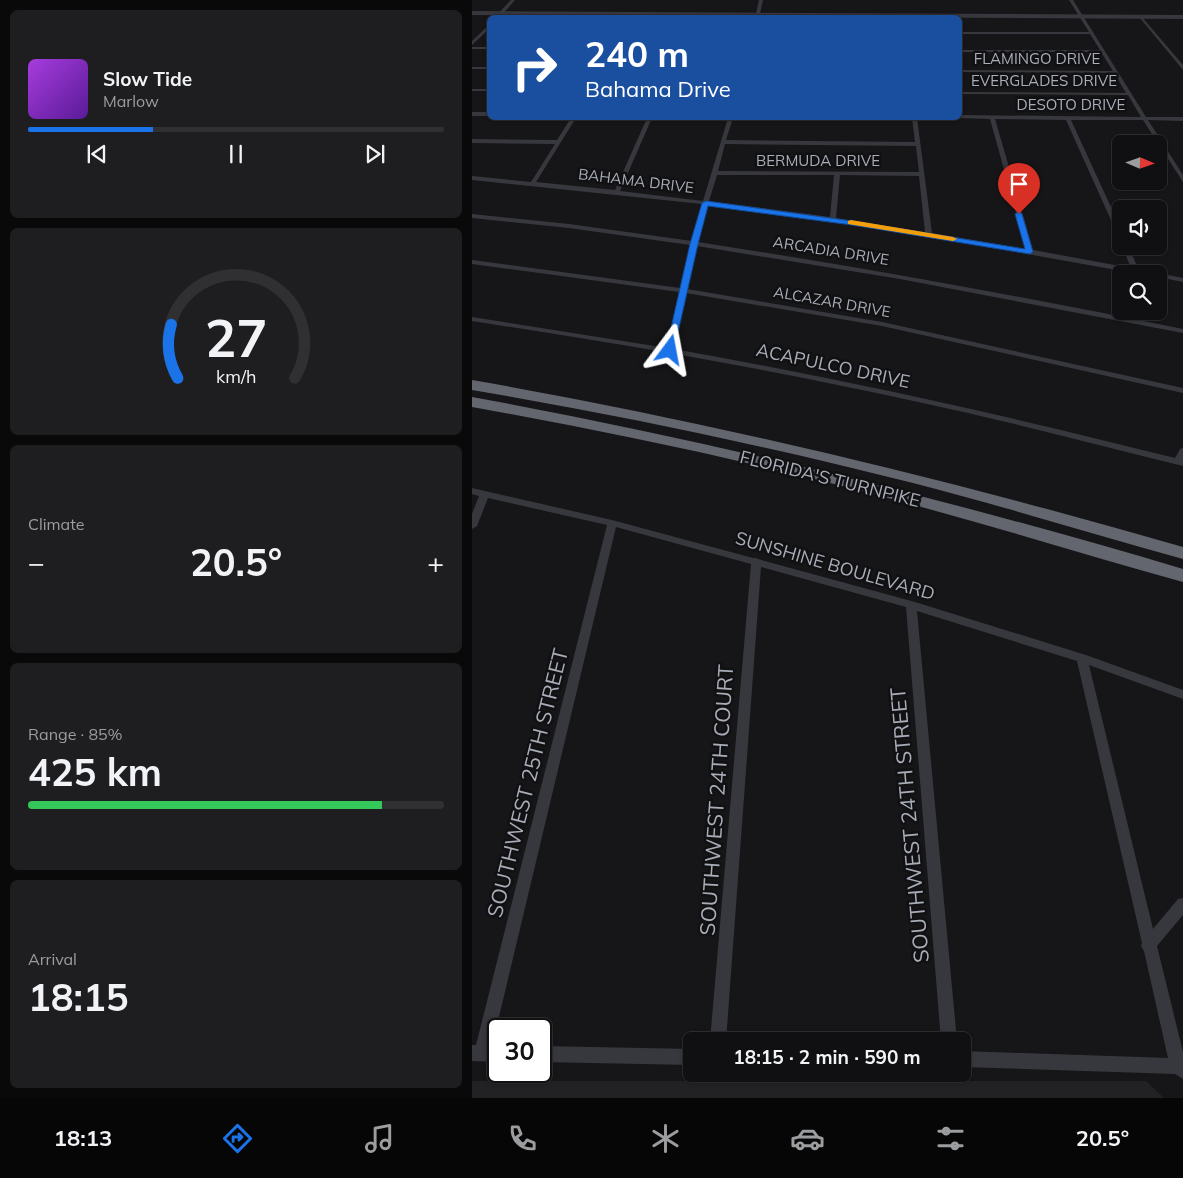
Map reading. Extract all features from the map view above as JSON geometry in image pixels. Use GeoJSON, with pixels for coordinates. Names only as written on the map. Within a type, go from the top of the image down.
{"type":"FeatureCollection","features":[{"type":"Feature","properties":{"kind":"highway","name":"FLORIDA'S TURNPIKE"},"geometry":{"type":"LineString","coordinates":[[472,385],[652,419],[811,454],[988,498],[1182,553]]}},
{"type":"Feature","properties":{"kind":"highway","name":"FLORIDA'S TURNPIKE"},"geometry":{"type":"LineString","coordinates":[[472,402],[650,437],[788,468],[1022,528],[1182,576]]}},
{"type":"Feature","properties":{"kind":"street"},"geometry":{"type":"LineString","coordinates":[[500,14],[513,0]]}},
{"type":"Feature","properties":{"kind":"street"},"geometry":{"type":"LineString","coordinates":[[757,15],[761,0]]}},
{"type":"Feature","properties":{"kind":"street"},"geometry":{"type":"LineString","coordinates":[[1071,0],[1182,180]]}},
{"type":"Feature","properties":{"kind":"street"},"geometry":{"type":"LineString","coordinates":[[472,12],[500,14],[1182,16]]}},
{"type":"Feature","properties":{"kind":"street"},"geometry":{"type":"LineString","coordinates":[[1080,15],[1182,16]]}},
{"type":"Feature","properties":{"kind":"street"},"geometry":{"type":"LineString","coordinates":[[1141,17],[1182,69]]}},
{"type":"Feature","properties":{"kind":"street"},"geometry":{"type":"LineString","coordinates":[[472,44],[487,30]]}},
{"type":"Feature","properties":{"kind":"street"},"geometry":{"type":"LineString","coordinates":[[962,32],[1091,33]]}},
{"type":"Feature","properties":{"kind":"street"},"geometry":{"type":"LineString","coordinates":[[472,48],[487,48]]}},
{"type":"Feature","properties":{"kind":"street"},"geometry":{"type":"LineString","coordinates":[[962,51],[1102,51]]}},
{"type":"Feature","properties":{"kind":"street"},"geometry":{"type":"LineString","coordinates":[[472,68],[487,68]]}},
{"type":"Feature","properties":{"kind":"street","name":"FLAMINGO DRIVE"},"geometry":{"type":"LineString","coordinates":[[962,71],[1115,72]]}},
{"type":"Feature","properties":{"kind":"street"},"geometry":{"type":"LineString","coordinates":[[472,90],[487,90]]}},
{"type":"Feature","properties":{"kind":"street","name":"EVERGLADES DRIVE"},"geometry":{"type":"LineString","coordinates":[[962,93],[1129,94]]}},
{"type":"Feature","properties":{"kind":"street"},"geometry":{"type":"LineString","coordinates":[[472,114],[487,114]]}},
{"type":"Feature","properties":{"kind":"street","name":"DESOTO DRIVE"},"geometry":{"type":"LineString","coordinates":[[962,117],[1182,119]]}},
{"type":"Feature","properties":{"kind":"street"},"geometry":{"type":"LineString","coordinates":[[992,117],[1030,252]]}},
{"type":"Feature","properties":{"kind":"street"},"geometry":{"type":"LineString","coordinates":[[1068,118],[1112,217]]}},
{"type":"Feature","properties":{"kind":"street"},"geometry":{"type":"LineString","coordinates":[[533,183],[572,120]]}},
{"type":"Feature","properties":{"kind":"street"},"geometry":{"type":"LineString","coordinates":[[617,192],[649,120]]}},
{"type":"Feature","properties":{"kind":"street"},"geometry":{"type":"LineString","coordinates":[[670,350],[694,244],[729,120]]}},
{"type":"Feature","properties":{"kind":"street"},"geometry":{"type":"LineString","coordinates":[[915,120],[929,235]]}},
{"type":"Feature","properties":{"kind":"street"},"geometry":{"type":"LineString","coordinates":[[472,141],[558,142]]}},
{"type":"Feature","properties":{"kind":"street"},"geometry":{"type":"LineString","coordinates":[[722,142],[918,144]]}},
{"type":"Feature","properties":{"kind":"street","name":"BERMUDA DRIVE"},"geometry":{"type":"LineString","coordinates":[[715,173],[921,174]]}},
{"type":"Feature","properties":{"kind":"street"},"geometry":{"type":"LineString","coordinates":[[833,220],[837,174]]}},
{"type":"Feature","properties":{"kind":"street","name":"BAHAMA DRIVE"},"geometry":{"type":"LineString","coordinates":[[472,178],[617,192],[833,220],[1112,266]]}},
{"type":"Feature","properties":{"kind":"street","name":"ARCADIA DRIVE"},"geometry":{"type":"LineString","coordinates":[[472,216],[606,230],[896,275],[1182,331]]}},
{"type":"Feature","properties":{"kind":"street","name":"ALCAZAR DRIVE"},"geometry":{"type":"LineString","coordinates":[[472,262],[684,290],[840,317],[1004,350],[1182,390]]}},
{"type":"Feature","properties":{"kind":"street"},"geometry":{"type":"LineString","coordinates":[[1167,277],[1182,280]]}},
{"type":"Feature","properties":{"kind":"street","name":"ACAPULCO DRIVE"},"geometry":{"type":"LineString","coordinates":[[472,319],[579,334],[805,375],[1041,428],[1180,463]]}},
{"type":"Feature","properties":{"kind":"street"},"geometry":{"type":"LineString","coordinates":[[1180,463],[1182,451]]}},
{"type":"Feature","properties":{"kind":"street","name":"SUNSHINE BOULEVARD"},"geometry":{"type":"LineString","coordinates":[[472,491],[612,523],[911,605],[1082,658],[1182,695]]}},
{"type":"Feature","properties":{"kind":"street"},"geometry":{"type":"LineString","coordinates":[[472,526],[486,493]]}},
{"type":"Feature","properties":{"kind":"street","name":"SOUTHWEST 25TH STREET"},"geometry":{"type":"LineString","coordinates":[[477,1053],[612,523]]}},
{"type":"Feature","properties":{"kind":"street","name":"SOUTHWEST 24TH COURT"},"geometry":{"type":"LineString","coordinates":[[719,1032],[756,561]]}},
{"type":"Feature","properties":{"kind":"street","name":"SOUTHWEST 24TH STREET"},"geometry":{"type":"LineString","coordinates":[[911,605],[948,1032]]}},
{"type":"Feature","properties":{"kind":"street"},"geometry":{"type":"LineString","coordinates":[[971,1059],[1180,1068],[1148,946],[1082,658]]}},
{"type":"Feature","properties":{"kind":"street"},"geometry":{"type":"LineString","coordinates":[[1148,946],[1182,904]]}},
{"type":"Feature","properties":{"kind":"street"},"geometry":{"type":"LineString","coordinates":[[552,1054],[683,1057]]}},
{"type":"Feature","properties":{"kind":"shaded area"},"geometry":{"type":"Polygon","coordinates":[[[472,1081],[487,1081],[487,1083],[552,1083],[552,1081],[1146,1081],[1164,1098],[472,1098],[472,1081]]]}},
{"type":"Feature","properties":{"kind":"slow traffic"},"geometry":{"type":"LineString","coordinates":[[851,223],[953,239]]}},
{"type":"Feature","properties":{"kind":"route"},"geometry":{"type":"LineString","coordinates":[[670,350],[694,244],[706,203],[852,223],[1030,252],[1019,214]]}}]}
